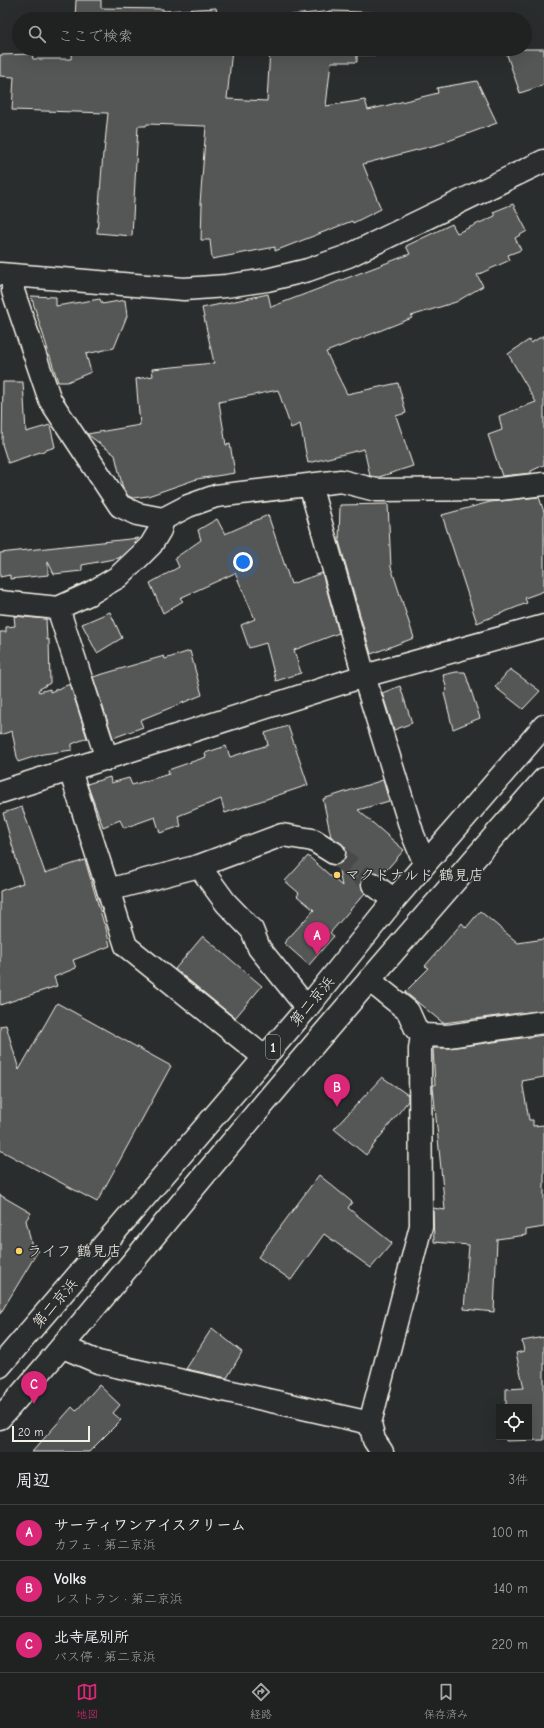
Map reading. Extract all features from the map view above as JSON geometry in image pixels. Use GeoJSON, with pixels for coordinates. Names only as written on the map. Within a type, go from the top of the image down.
{"type":"FeatureCollection","features":[{"type":"Feature","properties":{"kind":"main road"},"geometry":{"type":"LineString","coordinates":[[544,161],[348,256],[308,270],[267,280],[226,286],[184,289],[7,274],[50,400],[120,506],[137,514],[163,519],[188,506],[216,496],[341,481],[376,490],[500,489],[544,484]]}},
{"type":"Feature","properties":{"kind":"main road"},"geometry":{"type":"LineString","coordinates":[[310,485],[364,676],[413,835],[425,864]]}},
{"type":"Feature","properties":{"kind":"main road"},"geometry":{"type":"LineString","coordinates":[[0,602],[58,608],[89,594],[118,577],[151,545],[160,530],[163,519]]}},
{"type":"Feature","properties":{"kind":"main road"},"geometry":{"type":"LineString","coordinates":[[58,608],[106,759]]}},
{"type":"Feature","properties":{"kind":"main road"},"geometry":{"type":"LineString","coordinates":[[0,792],[364,676],[544,626]]}},
{"type":"Feature","properties":{"kind":"main road","name":"第二京浜"},"geometry":{"type":"LineString","coordinates":[[0,1366],[307,1008],[394,900],[544,726]]}},
{"type":"Feature","properties":{"kind":"main road"},"geometry":{"type":"LineString","coordinates":[[70,770],[126,946],[264,1057]]}},
{"type":"Feature","properties":{"kind":"main road","name":"第二京浜"},"geometry":{"type":"LineString","coordinates":[[0,1418],[63,1347],[217,1160],[369,980],[544,779]]}},
{"type":"Feature","properties":{"kind":"main road"},"geometry":{"type":"LineString","coordinates":[[108,890],[199,866],[282,835],[313,840],[334,853]]}},
{"type":"Feature","properties":{"kind":"main road"},"geometry":{"type":"LineString","coordinates":[[199,866],[226,903],[252,930],[259,948],[307,1008]]}},
{"type":"Feature","properties":{"kind":"main road"},"geometry":{"type":"LineString","coordinates":[[374,884],[394,900]]}},
{"type":"Feature","properties":{"kind":"main road"},"geometry":{"type":"LineString","coordinates":[[369,980],[408,1011],[416,1029],[422,1035],[448,1036],[544,1022]]}},
{"type":"Feature","properties":{"kind":"main road"},"geometry":{"type":"LineString","coordinates":[[382,1452],[374,1440],[370,1423],[421,1226],[420,1049],[422,1035]]}},
{"type":"Feature","properties":{"kind":"main road"},"geometry":{"type":"LineString","coordinates":[[63,1347],[98,1362],[370,1423]]}},
{"type":"Feature","properties":{"kind":"building"},"geometry":{"type":"Polygon","coordinates":[[[76,0],[101,0],[101,8],[163,9],[163,11],[216,8],[217,12],[75,12],[76,0]]]}},
{"type":"Feature","properties":{"kind":"building"},"geometry":{"type":"Polygon","coordinates":[[[334,11],[362,12],[323,12],[334,11]]]}},
{"type":"Feature","properties":{"kind":"building"},"geometry":{"type":"Polygon","coordinates":[[[532,49],[544,49],[544,85],[520,93],[507,56],[532,56],[532,49]]]}},
{"type":"Feature","properties":{"kind":"building"},"geometry":{"type":"Polygon","coordinates":[[[0,55],[32,56],[33,59],[71,59],[71,56],[231,56],[227,99],[267,101],[270,56],[357,56],[357,62],[331,62],[326,106],[365,100],[368,110],[438,93],[437,88],[477,81],[497,123],[440,144],[363,164],[381,209],[353,223],[352,221],[275,251],[275,247],[212,259],[210,240],[201,240],[202,204],[200,204],[206,126],[147,124],[146,126],[138,126],[132,236],[97,233],[103,153],[108,113],[12,110],[14,77],[0,76],[0,55]]]}},
{"type":"Feature","properties":{"kind":"building"},"geometry":{"type":"Polygon","coordinates":[[[513,204],[527,231],[515,238],[521,250],[508,255],[510,260],[477,275],[483,286],[456,302],[411,316],[412,318],[326,352],[347,394],[398,383],[406,413],[396,416],[413,466],[379,477],[370,476],[364,449],[308,463],[300,424],[291,428],[278,390],[219,402],[226,445],[230,444],[235,473],[197,479],[148,496],[133,498],[128,496],[123,489],[115,455],[87,434],[140,425],[136,379],[153,376],[152,369],[214,363],[202,308],[268,294],[271,307],[410,254],[406,246],[452,224],[457,233],[495,216],[493,212],[513,204]]]}},
{"type":"Feature","properties":{"kind":"building"},"geometry":{"type":"Polygon","coordinates":[[[31,296],[56,297],[56,306],[100,299],[102,304],[125,300],[127,316],[114,348],[86,354],[91,372],[67,382],[58,382],[31,296]]]}},
{"type":"Feature","properties":{"kind":"building"},"geometry":{"type":"Polygon","coordinates":[[[544,335],[544,465],[531,471],[531,473],[502,476],[488,435],[502,430],[499,416],[536,402],[508,354],[529,340],[531,343],[544,335]]]}},
{"type":"Feature","properties":{"kind":"building"},"geometry":{"type":"Polygon","coordinates":[[[3,382],[23,382],[26,432],[50,425],[55,447],[8,463],[2,444],[3,382]]]}},
{"type":"Feature","properties":{"kind":"building"},"geometry":{"type":"Polygon","coordinates":[[[539,497],[544,512],[544,591],[525,598],[527,603],[477,623],[442,515],[490,502],[539,497]]]}},
{"type":"Feature","properties":{"kind":"building"},"geometry":{"type":"Polygon","coordinates":[[[388,504],[391,567],[414,638],[371,654],[339,541],[340,505],[388,504]]]}},
{"type":"Feature","properties":{"kind":"building"},"geometry":{"type":"Polygon","coordinates":[[[268,515],[291,584],[322,573],[339,633],[294,650],[301,673],[276,681],[266,643],[249,648],[241,625],[255,619],[235,573],[180,598],[183,601],[163,613],[150,583],[179,567],[175,558],[201,540],[198,530],[217,519],[225,534],[268,515]]]}},
{"type":"Feature","properties":{"kind":"building"},"geometry":{"type":"Polygon","coordinates":[[[139,538],[119,558],[82,565],[82,571],[54,574],[48,562],[48,575],[10,579],[10,575],[0,577],[0,553],[139,538]]]}},
{"type":"Feature","properties":{"kind":"building"},"geometry":{"type":"Polygon","coordinates":[[[110,612],[122,638],[97,653],[82,624],[110,612]]]}},
{"type":"Feature","properties":{"kind":"building"},"geometry":{"type":"Polygon","coordinates":[[[14,616],[46,619],[47,640],[49,639],[50,683],[38,690],[39,692],[50,689],[50,692],[70,684],[87,738],[72,744],[72,750],[43,754],[18,762],[12,731],[0,735],[0,632],[6,632],[6,627],[15,626],[14,616]]]}},
{"type":"Feature","properties":{"kind":"building"},"geometry":{"type":"Polygon","coordinates":[[[190,651],[202,695],[140,720],[143,727],[113,738],[93,677],[164,656],[165,659],[190,651]]]}},
{"type":"Feature","properties":{"kind":"building"},"geometry":{"type":"Polygon","coordinates":[[[510,669],[540,691],[523,709],[495,687],[510,669]]]}},
{"type":"Feature","properties":{"kind":"building"},"geometry":{"type":"Polygon","coordinates":[[[456,672],[465,672],[480,718],[453,729],[444,693],[447,690],[443,675],[456,672]]]}},
{"type":"Feature","properties":{"kind":"building"},"geometry":{"type":"Polygon","coordinates":[[[400,686],[412,723],[394,730],[382,693],[400,686]]]}},
{"type":"Feature","properties":{"kind":"building"},"geometry":{"type":"Polygon","coordinates":[[[288,726],[308,785],[225,813],[221,799],[178,816],[181,826],[160,833],[155,817],[124,828],[120,820],[103,827],[87,784],[110,777],[111,783],[129,778],[132,785],[169,774],[168,770],[206,757],[205,753],[226,746],[230,757],[268,745],[265,733],[288,726]]]}},
{"type":"Feature","properties":{"kind":"building"},"geometry":{"type":"Polygon","coordinates":[[[383,780],[389,801],[358,810],[404,850],[382,875],[374,872],[363,876],[361,883],[362,889],[365,893],[330,933],[334,936],[309,965],[284,943],[314,910],[297,896],[299,893],[285,881],[308,856],[342,886],[338,865],[344,860],[346,853],[345,847],[331,837],[323,799],[383,780]]]}},
{"type":"Feature","properties":{"kind":"building"},"geometry":{"type":"Polygon","coordinates":[[[22,807],[45,873],[85,860],[105,924],[110,946],[73,960],[76,968],[54,977],[57,986],[0,1005],[0,891],[23,883],[3,813],[22,807]]]}},
{"type":"Feature","properties":{"kind":"building"},"geometry":{"type":"Polygon","coordinates":[[[480,911],[518,943],[544,939],[544,1010],[443,1023],[405,992],[429,968],[425,966],[462,923],[466,928],[480,911]]]}},
{"type":"Feature","properties":{"kind":"building"},"geometry":{"type":"Polygon","coordinates":[[[203,936],[262,986],[235,1018],[175,969],[203,936]]]}},
{"type":"Feature","properties":{"kind":"building"},"geometry":{"type":"Polygon","coordinates":[[[57,1003],[171,1066],[97,1202],[0,1150],[0,1026],[6,1025],[19,1070],[57,1003]]]}},
{"type":"Feature","properties":{"kind":"building"},"geometry":{"type":"Polygon","coordinates":[[[544,1035],[544,1077],[522,1081],[529,1120],[533,1120],[533,1126],[544,1125],[544,1227],[526,1230],[526,1235],[497,1239],[494,1312],[464,1309],[469,1245],[434,1242],[433,1208],[445,1210],[433,1087],[433,1085],[435,1085],[433,1048],[450,1048],[544,1035]]]}},
{"type":"Feature","properties":{"kind":"building"},"geometry":{"type":"Polygon","coordinates":[[[382,1077],[408,1095],[408,1101],[366,1155],[334,1129],[382,1077]]]}},
{"type":"Feature","properties":{"kind":"building"},"geometry":{"type":"Polygon","coordinates":[[[319,1175],[352,1202],[348,1208],[392,1243],[371,1268],[324,1234],[291,1280],[258,1257],[319,1175]]]}},
{"type":"Feature","properties":{"kind":"building","name":"ライフ 鶴見店"},"geometry":{"type":"Polygon","coordinates":[[[0,1195],[31,1213],[26,1220],[32,1247],[38,1251],[0,1314],[0,1195]]]}},
{"type":"Feature","properties":{"kind":"building"},"geometry":{"type":"Polygon","coordinates":[[[212,1328],[242,1352],[227,1378],[186,1369],[212,1328]]]}},
{"type":"Feature","properties":{"kind":"building"},"geometry":{"type":"Polygon","coordinates":[[[544,1337],[544,1440],[506,1441],[532,1440],[532,1404],[506,1404],[506,1389],[524,1388],[516,1353],[524,1351],[522,1341],[544,1337]]]}},
{"type":"Feature","properties":{"kind":"building"},"geometry":{"type":"Polygon","coordinates":[[[99,1385],[120,1405],[113,1413],[121,1420],[89,1452],[32,1452],[72,1407],[76,1411],[99,1385]]]}},
{"type":"Feature","properties":{"kind":"tunnel"},"geometry":{"type":"LineString","coordinates":[[334,853],[373,884]]}},
{"type":"Feature","properties":{"kind":"place","name":"マクドナルド 鶴見店"},"geometry":{"type":"Point","coordinates":[337,875]}},
{"type":"Feature","properties":{"kind":"place","name":"サーティワンアイスクリーム"},"geometry":{"type":"Point","coordinates":[317,955]}},
{"type":"Feature","properties":{"kind":"place","name":"Volks"},"geometry":{"type":"Point","coordinates":[337,1107]}},
{"type":"Feature","properties":{"kind":"place","name":"ライフ 鶴見店"},"geometry":{"type":"Point","coordinates":[19,1251]}},
{"type":"Feature","properties":{"kind":"place","name":"北寺尾別所"},"geometry":{"type":"Point","coordinates":[34,1404]}}]}
